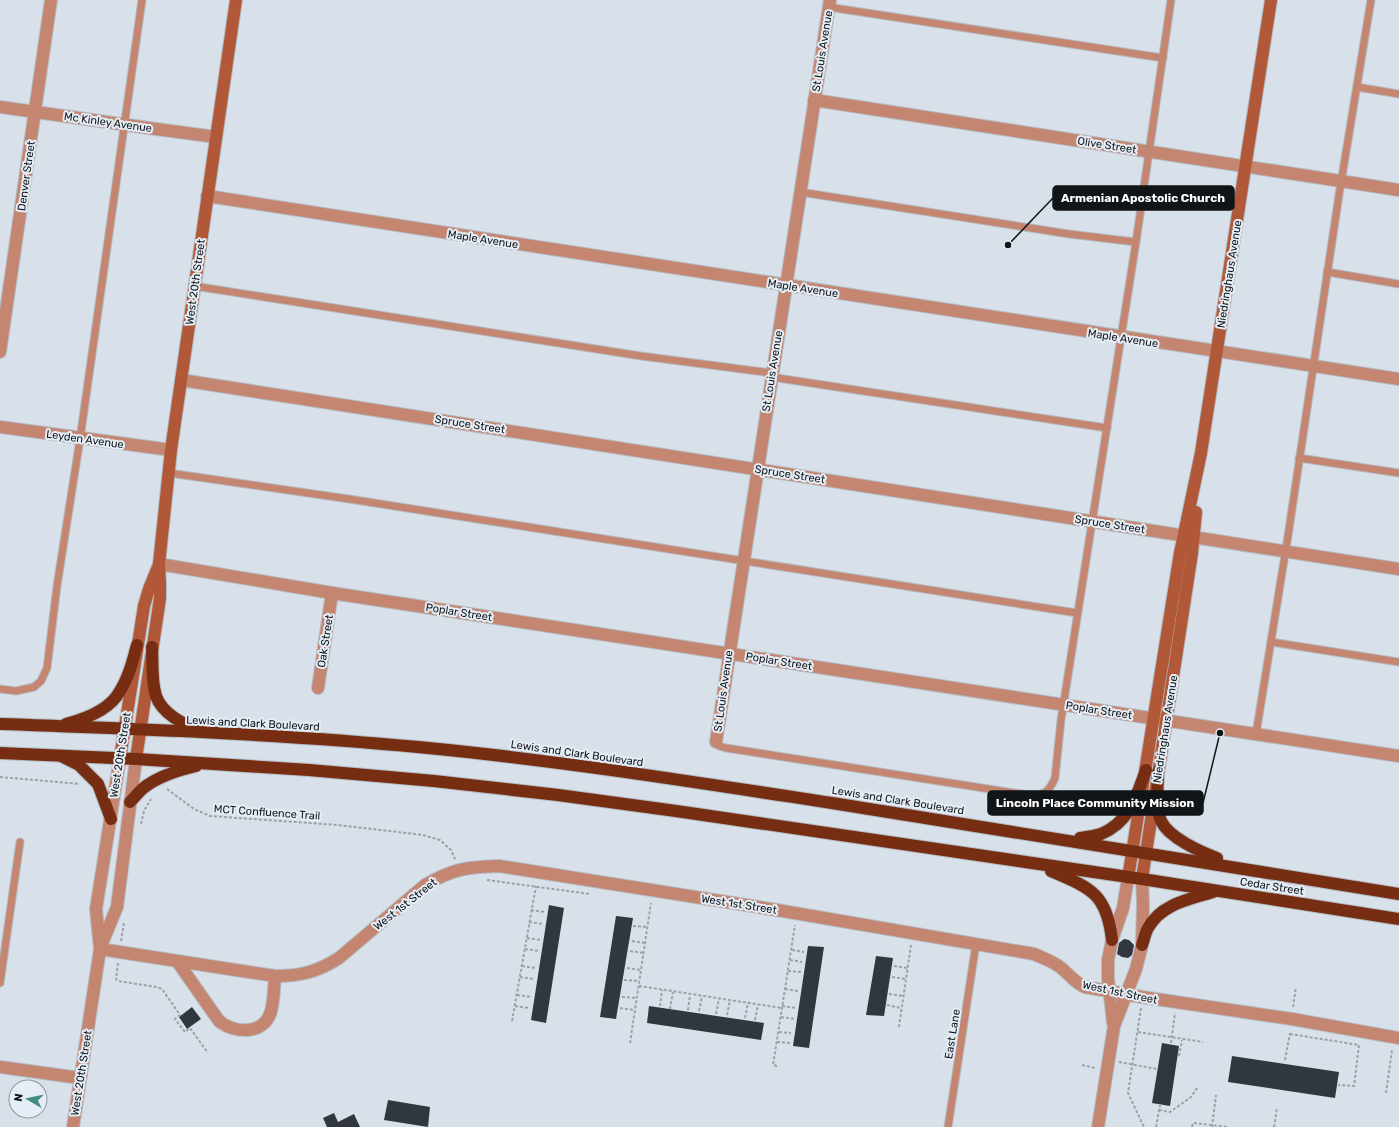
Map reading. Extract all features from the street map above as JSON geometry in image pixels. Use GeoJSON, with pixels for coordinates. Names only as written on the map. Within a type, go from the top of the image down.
{"type":"FeatureCollection","features":[{"type":"Feature","properties":{"kind":"highway"},"geometry":{"type":"LineString","coordinates":[[55,726],[80,720],[99,711],[110,703],[120,692],[129,673],[137,645]]}},
{"type":"Feature","properties":{"kind":"highway"},"geometry":{"type":"LineString","coordinates":[[152,646],[156,697],[165,710],[176,719],[191,727],[214,733]]}},
{"type":"Feature","properties":{"kind":"highway","name":"Lewis and Clark Boulevard"},"geometry":{"type":"LineString","coordinates":[[0,724],[214,733],[380,744],[518,758],[722,786],[1146,851]]}},
{"type":"Feature","properties":{"kind":"highway"},"geometry":{"type":"LineString","coordinates":[[0,753],[212,763],[426,780],[558,795],[676,811],[1037,865],[1142,879]]}},
{"type":"Feature","properties":{"kind":"highway"},"geometry":{"type":"LineString","coordinates":[[60,756],[79,766],[98,784],[111,819]]}},
{"type":"Feature","properties":{"kind":"highway"},"geometry":{"type":"LineString","coordinates":[[130,802],[145,786],[166,775],[185,768],[212,763]]}},
{"type":"Feature","properties":{"kind":"highway"},"geometry":{"type":"LineString","coordinates":[[1072,840],[1100,834],[1114,828],[1122,821],[1131,809],[1146,770]]}},
{"type":"Feature","properties":{"kind":"highway"},"geometry":{"type":"LineString","coordinates":[[1158,772],[1158,808],[1161,821],[1167,829],[1188,845],[1235,866]]}},
{"type":"Feature","properties":{"kind":"highway","name":"Cedar Street"},"geometry":{"type":"LineString","coordinates":[[1146,851],[1399,894]]}},
{"type":"Feature","properties":{"kind":"highway"},"geometry":{"type":"LineString","coordinates":[[1037,865],[1079,883],[1093,892],[1101,902],[1107,914],[1112,940]]}},
{"type":"Feature","properties":{"kind":"highway","name":"Cedar Street"},"geometry":{"type":"LineString","coordinates":[[1142,879],[1399,919]]}},
{"type":"Feature","properties":{"kind":"highway"},"geometry":{"type":"LineString","coordinates":[[1142,946],[1149,927],[1162,911],[1181,901],[1216,891]]}},
{"type":"Feature","properties":{"kind":"street","name":"Denver Street"},"geometry":{"type":"LineString","coordinates":[[0,352],[51,0]]}},
{"type":"Feature","properties":{"kind":"street","name":"West 20th Street"},"geometry":{"type":"LineString","coordinates":[[73,1127],[100,949],[117,907],[140,730],[160,598],[159,564],[171,450],[236,0]]}},
{"type":"Feature","properties":{"kind":"street","name":"Niedringhaus Avenue"},"geometry":{"type":"LineString","coordinates":[[1098,1127],[1114,1026],[1136,969],[1142,946],[1144,904],[1142,879],[1166,720],[1201,453],[1218,352],[1271,0]]}},
{"type":"Feature","properties":{"kind":"street","name":"St Louis Avenue"},"geometry":{"type":"LineString","coordinates":[[716,742],[829,3]]}},
{"type":"Feature","properties":{"kind":"street","name":"Olive Street"},"geometry":{"type":"LineString","coordinates":[[814,100],[1399,190]]}},
{"type":"Feature","properties":{"kind":"street","name":"Mc Kinley Avenue"},"geometry":{"type":"LineString","coordinates":[[0,107],[216,137]]}},
{"type":"Feature","properties":{"kind":"street","name":"Maple Avenue"},"geometry":{"type":"LineString","coordinates":[[208,196],[1399,379]]}},
{"type":"Feature","properties":{"kind":"street","name":"Spruce Street"},"geometry":{"type":"LineString","coordinates":[[181,380],[1399,569]]}},
{"type":"Feature","properties":{"kind":"street","name":"Leyden Avenue"},"geometry":{"type":"LineString","coordinates":[[0,427],[171,450]]}},
{"type":"Feature","properties":{"kind":"street","name":"Niedringhaus Avenue"},"geometry":{"type":"LineString","coordinates":[[1114,1026],[1108,960],[1112,940],[1123,908],[1154,718],[1189,536]]}},
{"type":"Feature","properties":{"kind":"street","name":"West 20th Street"},"geometry":{"type":"LineString","coordinates":[[100,949],[96,909],[144,606],[159,564]]}},
{"type":"Feature","properties":{"kind":"street","name":"Poplar Street"},"geometry":{"type":"LineString","coordinates":[[159,564],[332,593],[1399,756]]}},
{"type":"Feature","properties":{"kind":"street","name":"Oak Street"},"geometry":{"type":"LineString","coordinates":[[318,688],[332,593]]}},
{"type":"Feature","properties":{"kind":"street","name":"West 1st Street"},"geometry":{"type":"LineString","coordinates":[[100,949],[275,976],[295,976],[312,972],[339,958],[425,885],[441,876],[457,870],[475,867],[499,866],[777,910],[1034,954],[1055,964],[1078,984],[1085,987],[1125,995],[1399,1038]]}},
{"type":"Feature","properties":{"kind":"street"},"geometry":{"type":"LineString","coordinates":[[177,961],[219,1021],[225,1026],[240,1030],[257,1028],[266,1022],[271,1011],[275,976]]}},
{"type":"Feature","properties":{"kind":"street"},"geometry":{"type":"LineString","coordinates":[[0,1066],[80,1078]]}},
{"type":"Feature","properties":{"kind":"lane"},"geometry":{"type":"LineString","coordinates":[[0,689],[16,691],[34,688],[41,681],[46,668],[142,0]]}},
{"type":"Feature","properties":{"kind":"lane"},"geometry":{"type":"LineString","coordinates":[[716,742],[719,746],[726,748],[1038,796],[1048,790],[1055,778],[1063,704],[1150,152],[1171,0]]}},
{"type":"Feature","properties":{"kind":"lane"},"geometry":{"type":"LineString","coordinates":[[1256,734],[1341,181],[1371,0]]}},
{"type":"Feature","properties":{"kind":"lane"},"geometry":{"type":"LineString","coordinates":[[829,3],[1163,58]]}},
{"type":"Feature","properties":{"kind":"lane"},"geometry":{"type":"LineString","coordinates":[[1357,87],[1399,94]]}},
{"type":"Feature","properties":{"kind":"lane"},"geometry":{"type":"LineString","coordinates":[[800,192],[1069,234],[1136,242]]}},
{"type":"Feature","properties":{"kind":"lane"},"geometry":{"type":"LineString","coordinates":[[1327,272],[1399,284]]}},
{"type":"Feature","properties":{"kind":"lane"},"geometry":{"type":"LineString","coordinates":[[194,286],[1107,428]]}},
{"type":"Feature","properties":{"kind":"lane"},"geometry":{"type":"LineString","coordinates":[[1299,458],[1399,473]]}},
{"type":"Feature","properties":{"kind":"lane"},"geometry":{"type":"LineString","coordinates":[[169,473],[349,499],[1077,613]]}},
{"type":"Feature","properties":{"kind":"lane"},"geometry":{"type":"LineString","coordinates":[[1271,642],[1399,662]]}},
{"type":"Feature","properties":{"kind":"lane"},"geometry":{"type":"LineString","coordinates":[[0,983],[20,842]]}},
{"type":"Feature","properties":{"kind":"lane","name":"East Lane"},"geometry":{"type":"LineString","coordinates":[[948,1127],[976,944]]}},
{"type":"Feature","properties":{"kind":"path"},"geometry":{"type":"LineString","coordinates":[[0,777],[75,784],[98,784]]}},
{"type":"Feature","properties":{"kind":"path","name":"MCT Confluence Trail"},"geometry":{"type":"LineString","coordinates":[[153,782],[167,789],[194,810],[210,816],[338,826],[433,837],[440,840],[451,850],[457,870]]}},
{"type":"Feature","properties":{"kind":"path"},"geometry":{"type":"LineString","coordinates":[[162,791],[167,789]]}},
{"type":"Feature","properties":{"kind":"path"},"geometry":{"type":"LineString","coordinates":[[141,825],[144,811],[152,798]]}},
{"type":"Feature","properties":{"kind":"path"},"geometry":{"type":"LineString","coordinates":[[486,880],[597,895]]}},
{"type":"Feature","properties":{"kind":"path"},"geometry":{"type":"LineString","coordinates":[[512,1021],[536,886]]}},
{"type":"Feature","properties":{"kind":"path"},"geometry":{"type":"LineString","coordinates":[[630,1043],[651,903],[658,904]]}},
{"type":"Feature","properties":{"kind":"path"},"geometry":{"type":"LineString","coordinates":[[531,910],[545,912]]}},
{"type":"Feature","properties":{"kind":"path"},"geometry":{"type":"LineString","coordinates":[[124,922],[116,979],[118,981],[157,987],[162,990],[180,1015],[175,1018],[185,1032],[190,1028],[208,1053]]}},
{"type":"Feature","properties":{"kind":"path"},"geometry":{"type":"LineString","coordinates":[[529,922],[544,924]]}},
{"type":"Feature","properties":{"kind":"path"},"geometry":{"type":"LineString","coordinates":[[777,1066],[773,1065],[795,925],[789,924]]}},
{"type":"Feature","properties":{"kind":"path"},"geometry":{"type":"LineString","coordinates":[[633,926],[648,927]]}},
{"type":"Feature","properties":{"kind":"path"},"geometry":{"type":"LineString","coordinates":[[527,938],[541,940]]}},
{"type":"Feature","properties":{"kind":"path"},"geometry":{"type":"LineString","coordinates":[[632,941],[645,943]]}},
{"type":"Feature","properties":{"kind":"path"},"geometry":{"type":"LineString","coordinates":[[899,1027],[911,943]]}},
{"type":"Feature","properties":{"kind":"path"},"geometry":{"type":"LineString","coordinates":[[525,949],[538,951]]}},
{"type":"Feature","properties":{"kind":"path"},"geometry":{"type":"LineString","coordinates":[[791,950],[804,952]]}},
{"type":"Feature","properties":{"kind":"path"},"geometry":{"type":"LineString","coordinates":[[630,951],[644,953]]}},
{"type":"Feature","properties":{"kind":"path"},"geometry":{"type":"LineString","coordinates":[[790,960],[802,962]]}},
{"type":"Feature","properties":{"kind":"path"},"geometry":{"type":"LineString","coordinates":[[522,966],[536,968]]}},
{"type":"Feature","properties":{"kind":"path"},"geometry":{"type":"LineString","coordinates":[[894,966],[907,968]]}},
{"type":"Feature","properties":{"kind":"path"},"geometry":{"type":"LineString","coordinates":[[626,968],[641,970]]}},
{"type":"Feature","properties":{"kind":"path"},"geometry":{"type":"LineString","coordinates":[[788,971],[801,972]]}},
{"type":"Feature","properties":{"kind":"path"},"geometry":{"type":"LineString","coordinates":[[520,977],[534,979]]}},
{"type":"Feature","properties":{"kind":"path"},"geometry":{"type":"LineString","coordinates":[[892,977],[906,979]]}},
{"type":"Feature","properties":{"kind":"path"},"geometry":{"type":"LineString","coordinates":[[624,980],[639,981]]}},
{"type":"Feature","properties":{"kind":"path"},"geometry":{"type":"LineString","coordinates":[[638,986],[758,1005],[796,1008]]}},
{"type":"Feature","properties":{"kind":"path"},"geometry":{"type":"LineString","coordinates":[[785,989],[798,991]]}},
{"type":"Feature","properties":{"kind":"path"},"geometry":{"type":"LineString","coordinates":[[660,1006],[662,990]]}},
{"type":"Feature","properties":{"kind":"path"},"geometry":{"type":"LineString","coordinates":[[670,1009],[673,992]]}},
{"type":"Feature","properties":{"kind":"path"},"geometry":{"type":"LineString","coordinates":[[688,1010],[690,994]]}},
{"type":"Feature","properties":{"kind":"path"},"geometry":{"type":"LineString","coordinates":[[889,994],[903,996]]}},
{"type":"Feature","properties":{"kind":"path"},"geometry":{"type":"LineString","coordinates":[[517,995],[531,997]]}},
{"type":"Feature","properties":{"kind":"path"},"geometry":{"type":"LineString","coordinates":[[699,1012],[702,996]]}},
{"type":"Feature","properties":{"kind":"path"},"geometry":{"type":"LineString","coordinates":[[622,997],[637,998]]}},
{"type":"Feature","properties":{"kind":"path"},"geometry":{"type":"LineString","coordinates":[[1142,997],[1128,1092],[1144,1127]]}},
{"type":"Feature","properties":{"kind":"path"},"geometry":{"type":"LineString","coordinates":[[716,1014],[719,998]]}},
{"type":"Feature","properties":{"kind":"path"},"geometry":{"type":"LineString","coordinates":[[727,1016],[730,1000]]}},
{"type":"Feature","properties":{"kind":"path"},"geometry":{"type":"LineString","coordinates":[[745,1018],[748,1003]]}},
{"type":"Feature","properties":{"kind":"path"},"geometry":{"type":"LineString","coordinates":[[756,1020],[758,1005]]}},
{"type":"Feature","properties":{"kind":"path"},"geometry":{"type":"LineString","coordinates":[[887,1005],[902,1008]]}},
{"type":"Feature","properties":{"kind":"path"},"geometry":{"type":"LineString","coordinates":[[515,1006],[530,1008]]}},
{"type":"Feature","properties":{"kind":"path"},"geometry":{"type":"LineString","coordinates":[[620,1008],[635,1010]]}},
{"type":"Feature","properties":{"kind":"path"},"geometry":{"type":"LineString","coordinates":[[1171,1044],[1175,1012]]}},
{"type":"Feature","properties":{"kind":"path"},"geometry":{"type":"LineString","coordinates":[[780,1017],[795,1020]]}},
{"type":"Feature","properties":{"kind":"path"},"geometry":{"type":"LineString","coordinates":[[778,1032],[791,1033]]}},
{"type":"Feature","properties":{"kind":"path"},"geometry":{"type":"LineString","coordinates":[[1138,1032],[1182,1040],[1203,1042]]}},
{"type":"Feature","properties":{"kind":"path"},"geometry":{"type":"LineString","coordinates":[[1290,1034],[1359,1044],[1354,1086],[1338,1084]]}},
{"type":"Feature","properties":{"kind":"path"},"geometry":{"type":"LineString","coordinates":[[1179,1056],[1182,1040]]}},
{"type":"Feature","properties":{"kind":"path"},"geometry":{"type":"LineString","coordinates":[[777,1042],[791,1043]]}},
{"type":"Feature","properties":{"kind":"path"},"geometry":{"type":"LineString","coordinates":[[1386,1093],[1392,1050]]}},
{"type":"Feature","properties":{"kind":"path"},"geometry":{"type":"LineString","coordinates":[[1108,1060],[1157,1069]]}},
{"type":"Feature","properties":{"kind":"path"},"geometry":{"type":"LineString","coordinates":[[1159,1110],[1170,1112],[1191,1097],[1197,1088]]}},
{"type":"Feature","properties":{"kind":"path"},"geometry":{"type":"LineString","coordinates":[[1212,1126],[1216,1095]]}},
{"type":"Feature","properties":{"kind":"path"},"geometry":{"type":"LineString","coordinates":[[1156,1127],[1160,1105]]}},
{"type":"Feature","properties":{"kind":"path"},"geometry":{"type":"LineString","coordinates":[[1274,1127],[1277,1108]]}},
{"type":"Feature","properties":{"kind":"path"},"geometry":{"type":"LineString","coordinates":[[1192,1127],[1193,1123],[1228,1127]]}},
{"type":"Feature","properties":{"kind":"building"},"geometry":{"type":"Polygon","coordinates":[[[549,905],[564,908],[546,1023],[531,1020],[549,905]]]}},
{"type":"Feature","properties":{"kind":"building"},"geometry":{"type":"Polygon","coordinates":[[[616,916],[633,918],[616,1019],[600,1017],[616,916]]]}},
{"type":"Feature","properties":{"kind":"building"},"geometry":{"type":"Polygon","coordinates":[[[1124,939],[1129,940],[1134,945],[1132,955],[1128,958],[1117,954],[1119,943],[1124,939]]]}},
{"type":"Feature","properties":{"kind":"building"},"geometry":{"type":"Polygon","coordinates":[[[808,946],[824,947],[809,1048],[793,1046],[808,946]]]}},
{"type":"Feature","properties":{"kind":"building"},"geometry":{"type":"Polygon","coordinates":[[[876,956],[893,958],[884,1016],[866,1015],[876,956]]]}},
{"type":"Feature","properties":{"kind":"building"},"geometry":{"type":"Polygon","coordinates":[[[649,1006],[764,1023],[761,1040],[647,1023],[649,1006]]]}},
{"type":"Feature","properties":{"kind":"building"},"geometry":{"type":"Polygon","coordinates":[[[192,1007],[201,1019],[187,1029],[179,1017],[192,1007]]]}},
{"type":"Feature","properties":{"kind":"building"},"geometry":{"type":"Polygon","coordinates":[[[1162,1043],[1179,1046],[1170,1106],[1152,1103],[1162,1043]]]}},
{"type":"Feature","properties":{"kind":"building"},"geometry":{"type":"Polygon","coordinates":[[[1232,1056],[1339,1072],[1335,1098],[1228,1082],[1232,1056]]]}},
{"type":"Feature","properties":{"kind":"building"},"geometry":{"type":"Polygon","coordinates":[[[388,1100],[430,1107],[428,1127],[384,1120],[388,1100]]]}},
{"type":"Feature","properties":{"kind":"building"},"geometry":{"type":"Polygon","coordinates":[[[334,1113],[338,1122],[354,1114],[360,1127],[327,1127],[323,1118],[334,1113]]]}},
{"type":"Feature","properties":{"kind":"place","name":"Armenian Apostolic Church"},"geometry":{"type":"Point","coordinates":[1008,245]}},
{"type":"Feature","properties":{"kind":"place","name":"Lincoln Place Community Mission"},"geometry":{"type":"Point","coordinates":[1220,733]}}]}
